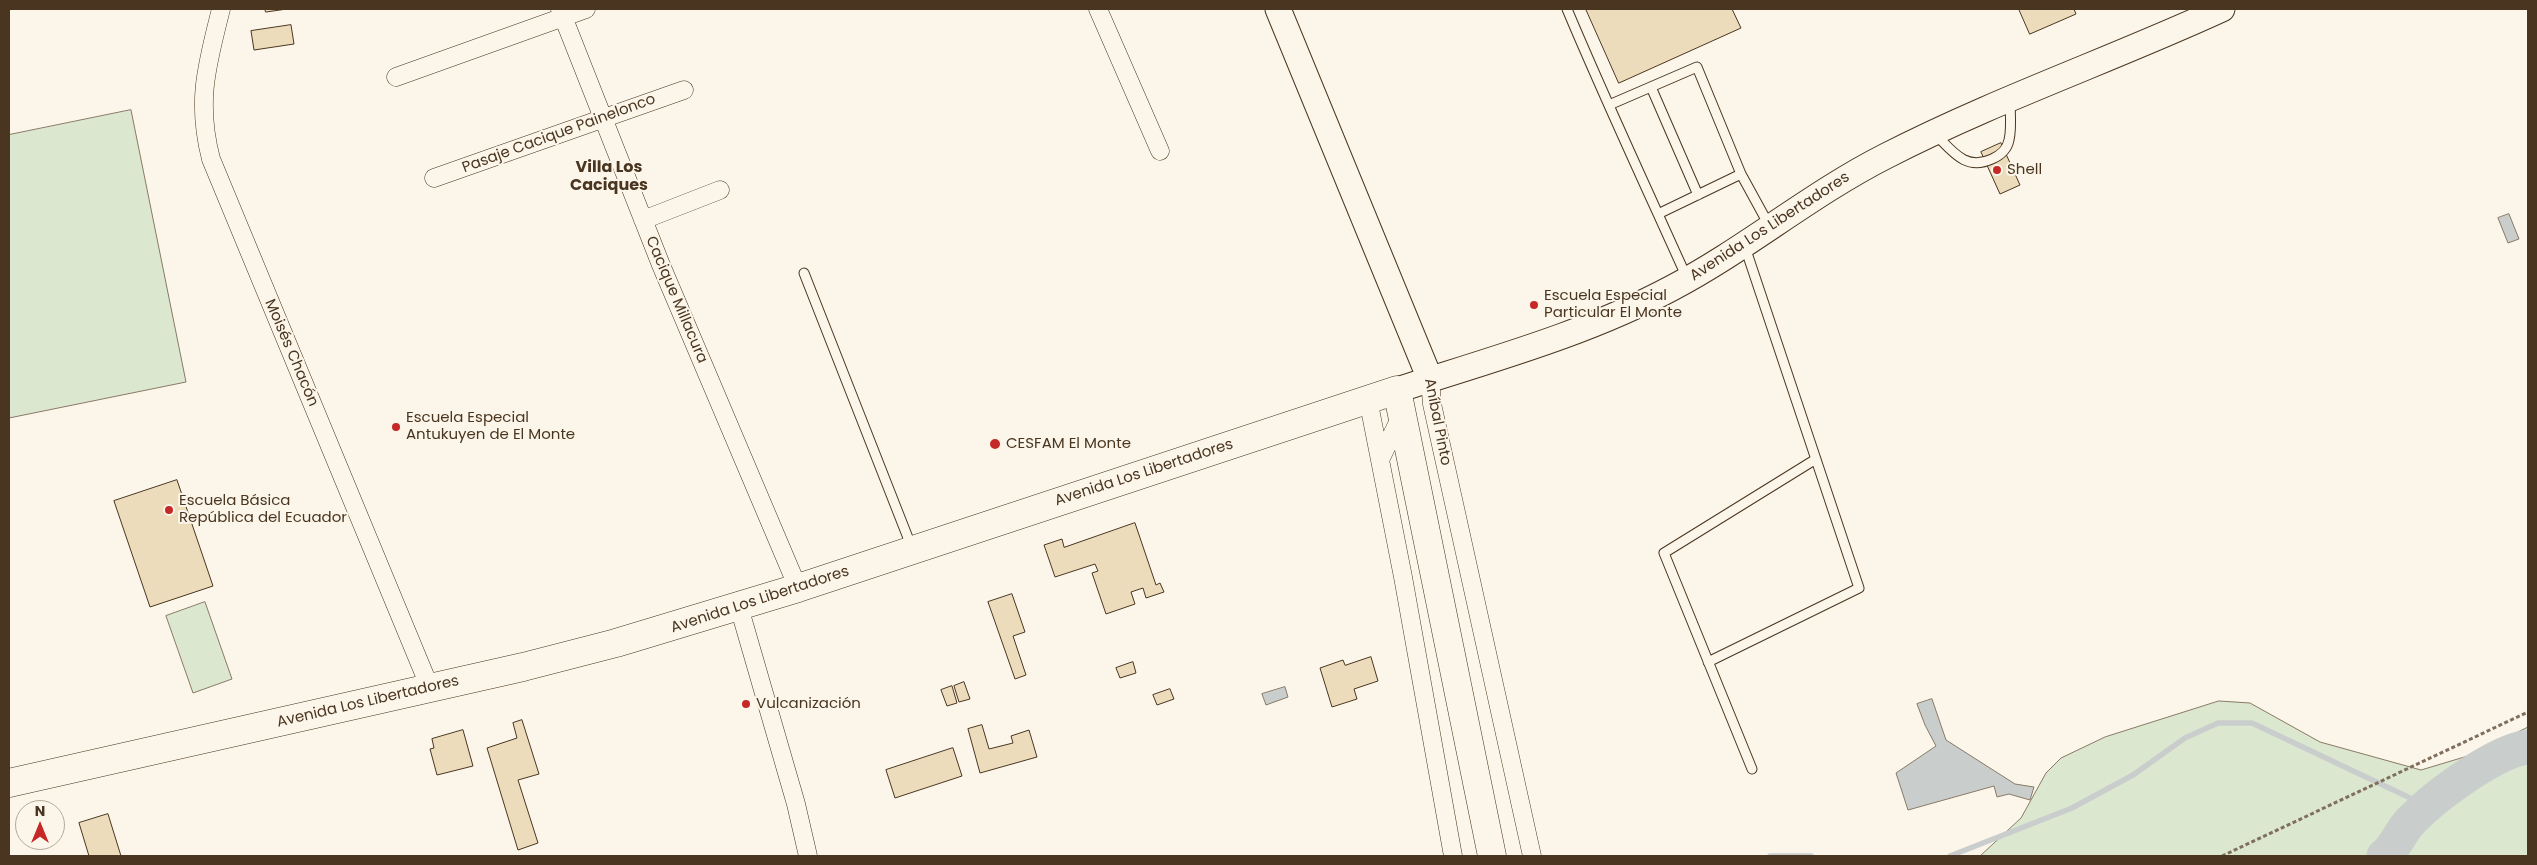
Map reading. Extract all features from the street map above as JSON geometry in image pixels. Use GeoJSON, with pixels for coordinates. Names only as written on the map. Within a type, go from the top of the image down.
{"type":"FeatureCollection","features":[{"type":"Feature","properties":{"kind":"main road","name":"Aníbal Pinto"},"geometry":{"type":"LineString","coordinates":[[1278,9],[1430,379]]}},
{"type":"Feature","properties":{"kind":"main road","name":"Avenida Los Libertadores"},"geometry":{"type":"LineString","coordinates":[[9,782],[430,688],[616,644],[739,608],[1368,399],[1400,402],[1430,379],[1606,320],[1688,280],[1861,169],[1934,133],[2222,9]]}},
{"type":"Feature","properties":{"kind":"main road"},"geometry":{"type":"LineString","coordinates":[[1400,402],[1492,856]]}},
{"type":"Feature","properties":{"kind":"street","name":"Moisés Chacón"},"geometry":{"type":"LineString","coordinates":[[221,9],[208,63],[202,100],[205,132],[211,159],[430,688]]}},
{"type":"Feature","properties":{"kind":"street"},"geometry":{"type":"LineString","coordinates":[[396,77],[562,13],[586,9]]}},
{"type":"Feature","properties":{"kind":"street"},"geometry":{"type":"LineString","coordinates":[[1098,9],[1160,151]]}},
{"type":"Feature","properties":{"kind":"street","name":"Cacique Millacura"},"geometry":{"type":"LineString","coordinates":[[562,13],[643,220],[798,588]]}},
{"type":"Feature","properties":{"kind":"street","name":"Pasaje Cacique Painelonco"},"geometry":{"type":"LineString","coordinates":[[434,178],[684,90]]}},
{"type":"Feature","properties":{"kind":"street"},"geometry":{"type":"LineString","coordinates":[[643,220],[720,190]]}},
{"type":"Feature","properties":{"kind":"street","name":"Aníbal Pinto"},"geometry":{"type":"LineString","coordinates":[[1430,379],[1432,404],[1532,856]]}},
{"type":"Feature","properties":{"kind":"street"},"geometry":{"type":"LineString","coordinates":[[1368,399],[1403,577],[1453,856]]}},
{"type":"Feature","properties":{"kind":"street"},"geometry":{"type":"LineString","coordinates":[[1380,460],[1400,402]]}},
{"type":"Feature","properties":{"kind":"street"},"geometry":{"type":"LineString","coordinates":[[739,608],[796,804],[808,856]]}},
{"type":"Feature","properties":{"kind":"lane"},"geometry":{"type":"LineString","coordinates":[[1567,9],[1688,280]]}},
{"type":"Feature","properties":{"kind":"lane"},"geometry":{"type":"LineString","coordinates":[[1609,105],[1696,67],[1741,174],[1770,227]]}},
{"type":"Feature","properties":{"kind":"lane"},"geometry":{"type":"LineString","coordinates":[[1651,87],[1698,195]]}},
{"type":"Feature","properties":{"kind":"lane"},"geometry":{"type":"LineString","coordinates":[[1934,133],[1964,161],[1975,164],[1988,161],[2003,153],[2009,142],[2010,100]]}},
{"type":"Feature","properties":{"kind":"lane"},"geometry":{"type":"LineString","coordinates":[[1658,214],[1741,174]]}},
{"type":"Feature","properties":{"kind":"lane"},"geometry":{"type":"LineString","coordinates":[[1708,662],[1859,588],[1744,244]]}},
{"type":"Feature","properties":{"kind":"lane"},"geometry":{"type":"LineString","coordinates":[[804,273],[913,550]]}},
{"type":"Feature","properties":{"kind":"lane"},"geometry":{"type":"LineString","coordinates":[[1752,769],[1664,552],[1816,459]]}},
{"type":"Feature","properties":{"kind":"path"},"geometry":{"type":"LineString","coordinates":[[2222,856],[2528,712]]}},
{"type":"Feature","properties":{"kind":"green space"},"geometry":{"type":"Polygon","coordinates":[[[131,110],[186,382],[9,418],[9,135],[131,110]]]}},
{"type":"Feature","properties":{"kind":"green space"},"geometry":{"type":"Polygon","coordinates":[[[205,602],[232,679],[193,693],[166,616],[205,602]]]}},
{"type":"Feature","properties":{"kind":"green space"},"geometry":{"type":"Polygon","coordinates":[[[2219,701],[2250,703],[2320,742],[2421,770],[2471,755],[2528,727],[2528,856],[1980,856],[2021,818],[2046,773],[2061,758],[2105,737],[2219,701]]]}},
{"type":"Feature","properties":{"kind":"shaded area"},"geometry":{"type":"Polygon","coordinates":[[[2509,214],[2519,239],[2508,243],[2498,218],[2509,214]]]}},
{"type":"Feature","properties":{"kind":"shaded area"},"geometry":{"type":"Polygon","coordinates":[[[1285,687],[1288,697],[1266,705],[1262,694],[1285,687]]]}},
{"type":"Feature","properties":{"kind":"shaded area"},"geometry":{"type":"Polygon","coordinates":[[[1932,699],[1946,740],[2015,784],[2034,787],[2030,800],[2009,794],[1997,797],[1994,786],[1908,810],[1896,773],[1936,746],[1917,704],[1932,699]]]}},
{"type":"Feature","properties":{"kind":"building"},"geometry":{"type":"Polygon","coordinates":[[[265,9],[287,9],[266,12],[265,9]]]}},
{"type":"Feature","properties":{"kind":"building"},"geometry":{"type":"Polygon","coordinates":[[[1586,9],[1732,9],[1741,28],[1619,83],[1586,9]]]}},
{"type":"Feature","properties":{"kind":"building"},"geometry":{"type":"Polygon","coordinates":[[[2019,9],[2074,9],[2076,14],[2030,34],[2019,9]]]}},
{"type":"Feature","properties":{"kind":"building"},"geometry":{"type":"Polygon","coordinates":[[[291,25],[294,44],[254,50],[251,31],[291,25]]]}},
{"type":"Feature","properties":{"kind":"building"},"geometry":{"type":"Polygon","coordinates":[[[2001,143],[2020,185],[2000,194],[1981,152],[2001,143]]]}},
{"type":"Feature","properties":{"kind":"building"},"geometry":{"type":"Polygon","coordinates":[[[177,480],[213,586],[150,607],[114,501],[177,480]]]}},
{"type":"Feature","properties":{"kind":"building"},"geometry":{"type":"Polygon","coordinates":[[[1135,523],[1156,585],[1160,583],[1164,592],[1146,598],[1143,588],[1131,592],[1135,604],[1106,614],[1092,573],[1098,571],[1095,564],[1055,577],[1044,545],[1062,539],[1064,547],[1135,523]]]}},
{"type":"Feature","properties":{"kind":"building"},"geometry":{"type":"Polygon","coordinates":[[[1012,594],[1025,632],[1013,636],[1026,675],[1015,679],[988,602],[1012,594]]]}},
{"type":"Feature","properties":{"kind":"building"},"geometry":{"type":"Polygon","coordinates":[[[1371,657],[1378,681],[1354,689],[1357,699],[1332,707],[1320,668],[1343,660],[1345,665],[1371,657]]]}},
{"type":"Feature","properties":{"kind":"building"},"geometry":{"type":"Polygon","coordinates":[[[1133,662],[1136,673],[1120,678],[1116,668],[1133,662]]]}},
{"type":"Feature","properties":{"kind":"building"},"geometry":{"type":"Polygon","coordinates":[[[964,682],[970,699],[959,702],[954,686],[964,682]]]}},
{"type":"Feature","properties":{"kind":"building"},"geometry":{"type":"Polygon","coordinates":[[[952,686],[957,703],[947,706],[941,690],[952,686]]]}},
{"type":"Feature","properties":{"kind":"building"},"geometry":{"type":"Polygon","coordinates":[[[1170,689],[1174,699],[1157,705],[1153,695],[1170,689]]]}},
{"type":"Feature","properties":{"kind":"building"},"geometry":{"type":"Polygon","coordinates":[[[522,720],[539,774],[518,780],[538,843],[518,850],[487,748],[517,738],[513,723],[522,720]]]}},
{"type":"Feature","properties":{"kind":"building"},"geometry":{"type":"Polygon","coordinates":[[[982,725],[989,749],[1013,743],[1011,736],[1029,730],[1037,757],[980,773],[968,729],[982,725]]]}},
{"type":"Feature","properties":{"kind":"building"},"geometry":{"type":"Polygon","coordinates":[[[463,730],[473,766],[437,775],[430,749],[434,748],[432,739],[463,730]]]}},
{"type":"Feature","properties":{"kind":"building"},"geometry":{"type":"Polygon","coordinates":[[[953,748],[962,776],[895,798],[886,770],[953,748]]]}},
{"type":"Feature","properties":{"kind":"building"},"geometry":{"type":"Polygon","coordinates":[[[108,814],[121,856],[89,856],[79,823],[108,814]]]}},
{"type":"Feature","properties":{"kind":"waterway"},"geometry":{"type":"LineString","coordinates":[[1950,856],[2072,808],[2133,775],[2185,738],[2218,723],[2252,723],[2425,805]]}},
{"type":"Feature","properties":{"kind":"waterway"},"geometry":{"type":"LineString","coordinates":[[2384,856],[2409,823],[2448,789],[2499,757],[2514,750],[2528,747]]}},
{"type":"Feature","properties":{"kind":"waterway"},"geometry":{"type":"LineString","coordinates":[[1770,856],[1811,856]]}},
{"type":"Feature","properties":{"kind":"place","name":"Shell"},"geometry":{"type":"Point","coordinates":[1997,170]}},
{"type":"Feature","properties":{"kind":"place","name":"Escuela Especial Particular El Monte"},"geometry":{"type":"Point","coordinates":[1534,305]}},
{"type":"Feature","properties":{"kind":"place","name":"Escuela Especial Antukuyen de El Monte"},"geometry":{"type":"Point","coordinates":[396,427]}},
{"type":"Feature","properties":{"kind":"place","name":"CESFAM El Monte"},"geometry":{"type":"Point","coordinates":[995,444]}},
{"type":"Feature","properties":{"kind":"place","name":"Escuela Básica República del Ecuador"},"geometry":{"type":"Point","coordinates":[169,510]}},
{"type":"Feature","properties":{"kind":"place","name":"Vulcanización"},"geometry":{"type":"Point","coordinates":[746,704]}},
{"type":"Feature","properties":{"kind":"district","name":"Villa Los Caciques"},"geometry":{"type":"Point","coordinates":[609,177]}}]}
